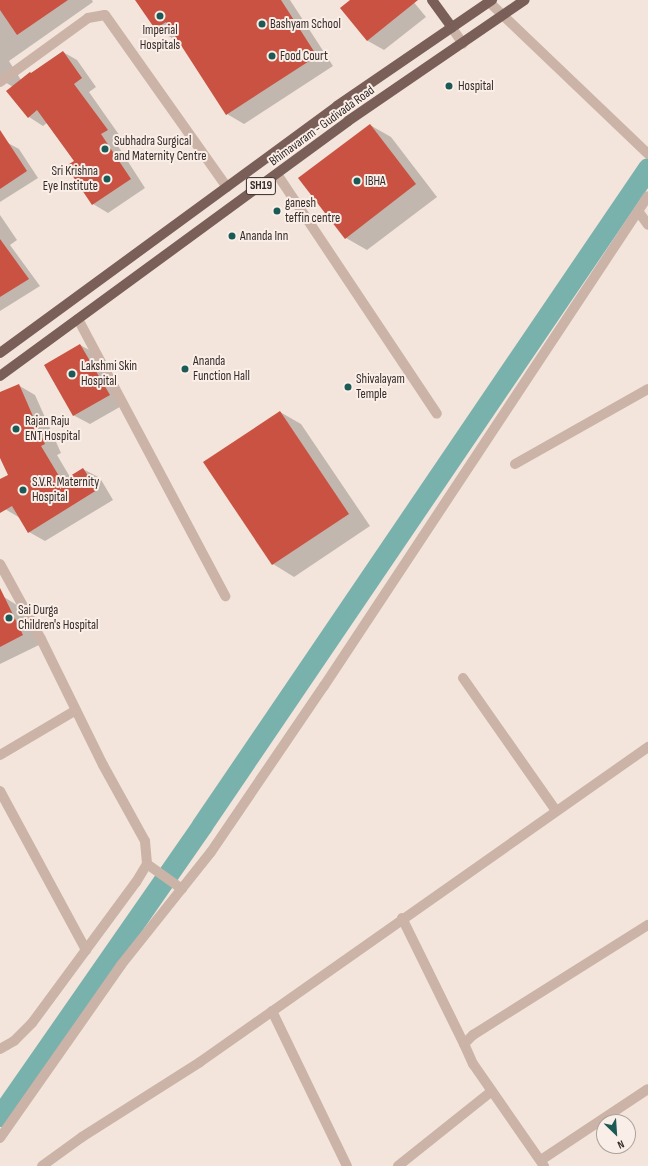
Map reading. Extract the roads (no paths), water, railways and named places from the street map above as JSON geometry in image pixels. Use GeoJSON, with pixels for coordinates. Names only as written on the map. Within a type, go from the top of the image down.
{"type":"FeatureCollection","features":[{"type":"Feature","properties":{"kind":"main road"},"geometry":{"type":"LineString","coordinates":[[432,0],[452,28]]}},
{"type":"Feature","properties":{"kind":"main road","name":"Bhimavaram - Gudivada Road"},"geometry":{"type":"LineString","coordinates":[[0,376],[348,121],[463,44],[525,0]]}},
{"type":"Feature","properties":{"kind":"main road","name":"Bhimavaram - Gudivada Road"},"geometry":{"type":"LineString","coordinates":[[0,353],[337,106],[490,1]]}},
{"type":"Feature","properties":{"kind":"street"},"geometry":{"type":"LineString","coordinates":[[490,1],[503,16],[648,154]]}},
{"type":"Feature","properties":{"kind":"street"},"geometry":{"type":"LineString","coordinates":[[0,82],[88,18],[105,15],[226,187]]}},
{"type":"Feature","properties":{"kind":"street"},"geometry":{"type":"LineString","coordinates":[[452,28],[463,44]]}},
{"type":"Feature","properties":{"kind":"street"},"geometry":{"type":"LineString","coordinates":[[277,174],[437,414]]}},
{"type":"Feature","properties":{"kind":"street"},"geometry":{"type":"LineString","coordinates":[[0,1138],[121,965],[211,852],[320,692],[648,196]]}},
{"type":"Feature","properties":{"kind":"street"},"geometry":{"type":"LineString","coordinates":[[638,212],[648,226]]}},
{"type":"Feature","properties":{"kind":"street"},"geometry":{"type":"LineString","coordinates":[[78,319],[225,596]]}},
{"type":"Feature","properties":{"kind":"street"},"geometry":{"type":"LineString","coordinates":[[515,464],[648,389]]}},
{"type":"Feature","properties":{"kind":"street"},"geometry":{"type":"LineString","coordinates":[[0,564],[41,639],[103,765],[145,841],[148,864],[32,1023],[14,1041],[0,1049]]}},
{"type":"Feature","properties":{"kind":"street"},"geometry":{"type":"LineString","coordinates":[[463,678],[556,811]]}},
{"type":"Feature","properties":{"kind":"street"},"geometry":{"type":"LineString","coordinates":[[0,755],[76,710]]}},
{"type":"Feature","properties":{"kind":"street"},"geometry":{"type":"LineString","coordinates":[[42,1166],[82,1137],[200,1062],[402,918],[648,747]]}},
{"type":"Feature","properties":{"kind":"street"},"geometry":{"type":"LineString","coordinates":[[0,791],[86,950]]}},
{"type":"Feature","properties":{"kind":"street"},"geometry":{"type":"LineString","coordinates":[[148,864],[181,888]]}},
{"type":"Feature","properties":{"kind":"street"},"geometry":{"type":"LineString","coordinates":[[402,918],[473,1064],[543,1163],[648,1090]]}},
{"type":"Feature","properties":{"kind":"street"},"geometry":{"type":"LineString","coordinates":[[464,1044],[473,1035],[648,925]]}},
{"type":"Feature","properties":{"kind":"street"},"geometry":{"type":"LineString","coordinates":[[272,1011],[348,1166]]}},
{"type":"Feature","properties":{"kind":"street"},"geometry":{"type":"LineString","coordinates":[[398,1166],[492,1091]]}},
{"type":"Feature","properties":{"kind":"waterway"},"geometry":{"type":"LineString","coordinates":[[0,1116],[202,825],[648,168]]}},
{"type":"Feature","properties":{"kind":"place","name":"Imperial Hospitals"},"geometry":{"type":"Point","coordinates":[160,16]}},
{"type":"Feature","properties":{"kind":"place","name":"Bashyam School"},"geometry":{"type":"Point","coordinates":[262,24]}},
{"type":"Feature","properties":{"kind":"place","name":"Food Court"},"geometry":{"type":"Point","coordinates":[272,56]}},
{"type":"Feature","properties":{"kind":"place","name":"Hospital"},"geometry":{"type":"Point","coordinates":[449,86]}},
{"type":"Feature","properties":{"kind":"place","name":"Subhadra Surgical and Maternity Centre"},"geometry":{"type":"Point","coordinates":[105,149]}},
{"type":"Feature","properties":{"kind":"place","name":"Sri Krishna Eye Institute"},"geometry":{"type":"Point","coordinates":[107,179]}},
{"type":"Feature","properties":{"kind":"place","name":"IBHA"},"geometry":{"type":"Point","coordinates":[357,181]}},
{"type":"Feature","properties":{"kind":"place","name":"ganesh teffin centre"},"geometry":{"type":"Point","coordinates":[277,211]}},
{"type":"Feature","properties":{"kind":"place","name":"Ananda Inn"},"geometry":{"type":"Point","coordinates":[232,236]}},
{"type":"Feature","properties":{"kind":"place","name":"Ananda Function Hall"},"geometry":{"type":"Point","coordinates":[185,369]}},
{"type":"Feature","properties":{"kind":"place","name":"Lakshmi Skin Hospital"},"geometry":{"type":"Point","coordinates":[72,374]}},
{"type":"Feature","properties":{"kind":"place","name":"Shivalayam Temple"},"geometry":{"type":"Point","coordinates":[348,387]}},
{"type":"Feature","properties":{"kind":"place","name":"Rajan Raju ENT Hospital"},"geometry":{"type":"Point","coordinates":[16,429]}},
{"type":"Feature","properties":{"kind":"place","name":"S.V.R. Maternity Hospital"},"geometry":{"type":"Point","coordinates":[23,490]}},
{"type":"Feature","properties":{"kind":"place","name":"Sai Durga Children's Hospital"},"geometry":{"type":"Point","coordinates":[9,618]}}]}
